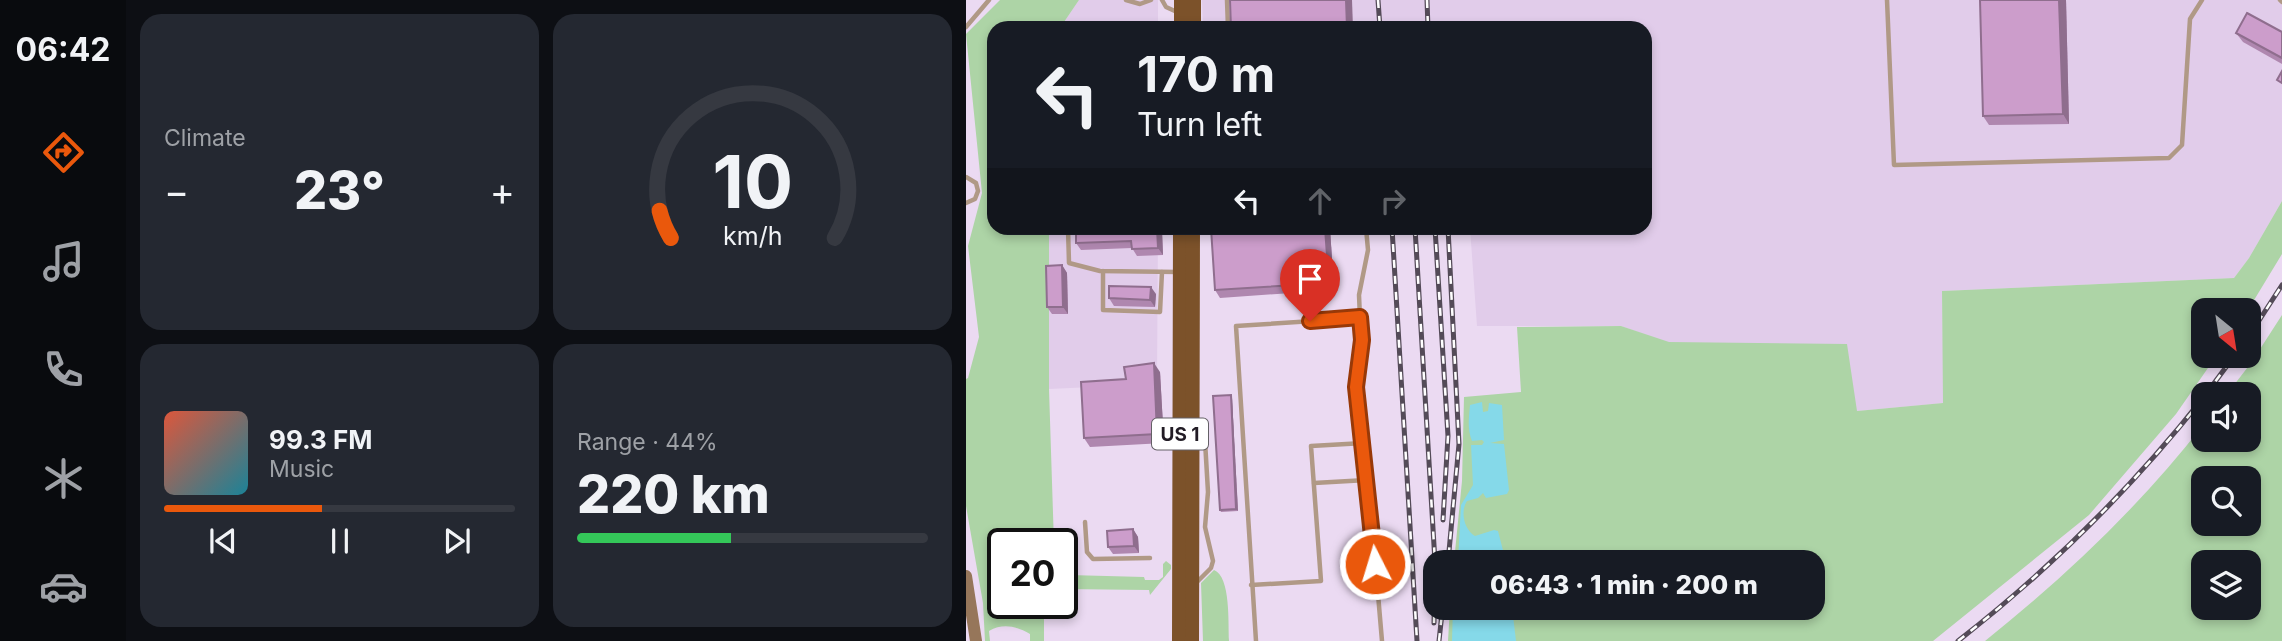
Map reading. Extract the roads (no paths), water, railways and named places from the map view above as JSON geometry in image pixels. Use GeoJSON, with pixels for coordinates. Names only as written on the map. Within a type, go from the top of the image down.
{"type":"FeatureCollection","features":[{"type":"Feature","properties":{"kind":"highway"},"geometry":{"type":"LineString","coordinates":[[1194,0],[1194,21]]}},
{"type":"Feature","properties":{"kind":"highway","name":"US 1"},"geometry":{"type":"LineString","coordinates":[[1179,641],[1180,235]]}},
{"type":"Feature","properties":{"kind":"highway","name":"US 1"},"geometry":{"type":"LineString","coordinates":[[1192,641],[1193,235]]}},
{"type":"Feature","properties":{"kind":"main road"},"geometry":{"type":"LineString","coordinates":[[966,576],[976,641]]}},
{"type":"Feature","properties":{"kind":"lane"},"geometry":{"type":"LineString","coordinates":[[966,27],[989,0]]}},
{"type":"Feature","properties":{"kind":"lane"},"geometry":{"type":"LineString","coordinates":[[1126,0],[1140,4],[1151,0]]}},
{"type":"Feature","properties":{"kind":"lane"},"geometry":{"type":"LineString","coordinates":[[1162,0],[1166,7],[1181,14]]}},
{"type":"Feature","properties":{"kind":"lane"},"geometry":{"type":"LineString","coordinates":[[1227,0],[1228,21]]}},
{"type":"Feature","properties":{"kind":"lane"},"geometry":{"type":"LineString","coordinates":[[1887,0],[1894,165],[2169,158],[2182,145],[2190,19],[2202,0]]}},
{"type":"Feature","properties":{"kind":"lane"},"geometry":{"type":"LineString","coordinates":[[966,177],[976,183],[978,191],[975,198],[966,203]]}},
{"type":"Feature","properties":{"kind":"lane"},"geometry":{"type":"LineString","coordinates":[[1069,235],[1069,263],[1103,271],[1180,272]]}},
{"type":"Feature","properties":{"kind":"lane"},"geometry":{"type":"LineString","coordinates":[[1367,235],[1368,250],[1359,296],[1362,340],[1356,387],[1382,641]]}},
{"type":"Feature","properties":{"kind":"lane"},"geometry":{"type":"LineString","coordinates":[[1103,271],[1103,310],[1160,312],[1162,272]]}},
{"type":"Feature","properties":{"kind":"lane"},"geometry":{"type":"LineString","coordinates":[[1256,641],[1236,326],[1360,317]]}},
{"type":"Feature","properties":{"kind":"lane"},"geometry":{"type":"LineString","coordinates":[[1192,587],[1211,568],[1213,561],[1205,527],[1208,492],[1205,442],[1203,436],[1193,429]]}},
{"type":"Feature","properties":{"kind":"lane"},"geometry":{"type":"LineString","coordinates":[[1251,585],[1321,581],[1311,446],[1363,443]]}},
{"type":"Feature","properties":{"kind":"lane"},"geometry":{"type":"LineString","coordinates":[[1314,483],[1367,480]]}},
{"type":"Feature","properties":{"kind":"lane"},"geometry":{"type":"LineString","coordinates":[[1086,522],[1087,552],[1093,559],[1150,558]]}},
{"type":"Feature","properties":{"kind":"water"},"geometry":{"type":"Polygon","coordinates":[[[1482,402],[1483,412],[1488,411],[1489,403],[1502,405],[1504,440],[1490,443],[1504,444],[1509,490],[1507,494],[1486,498],[1483,493],[1478,498],[1467,501],[1464,520],[1475,536],[1498,531],[1503,550],[1459,550],[1461,505],[1473,485],[1471,445],[1482,445],[1484,442],[1472,441],[1469,428],[1470,405],[1482,402]]]}},
{"type":"Feature","properties":{"kind":"water"},"geometry":{"type":"Polygon","coordinates":[[[1453,620],[1514,620],[1516,641],[1452,641],[1453,620]]]}},
{"type":"Feature","properties":{"kind":"railway"},"geometry":{"type":"LineString","coordinates":[[1378,0],[1380,21]]}},
{"type":"Feature","properties":{"kind":"railway"},"geometry":{"type":"LineString","coordinates":[[1427,0],[1428,21]]}},
{"type":"Feature","properties":{"kind":"railway"},"geometry":{"type":"LineString","coordinates":[[1392,235],[1417,641]]}},
{"type":"Feature","properties":{"kind":"railway"},"geometry":{"type":"LineString","coordinates":[[1415,235],[1434,550]]}},
{"type":"Feature","properties":{"kind":"railway"},"geometry":{"type":"LineString","coordinates":[[1435,235],[1448,436],[1443,520]]}},
{"type":"Feature","properties":{"kind":"railway"},"geometry":{"type":"LineString","coordinates":[[1448,235],[1459,444],[1449,550]]}},
{"type":"Feature","properties":{"kind":"railway"},"geometry":{"type":"LineString","coordinates":[[2261,317],[2282,285]]}},
{"type":"Feature","properties":{"kind":"railway"},"geometry":{"type":"LineString","coordinates":[[2215,382],[2225,368]]}},
{"type":"Feature","properties":{"kind":"railway"},"geometry":{"type":"LineString","coordinates":[[1958,641],[2025,586],[2088,527],[2191,413]]}},
{"type":"Feature","properties":{"kind":"railway"},"geometry":{"type":"LineString","coordinates":[[1439,641],[1441,620]]}}]}
